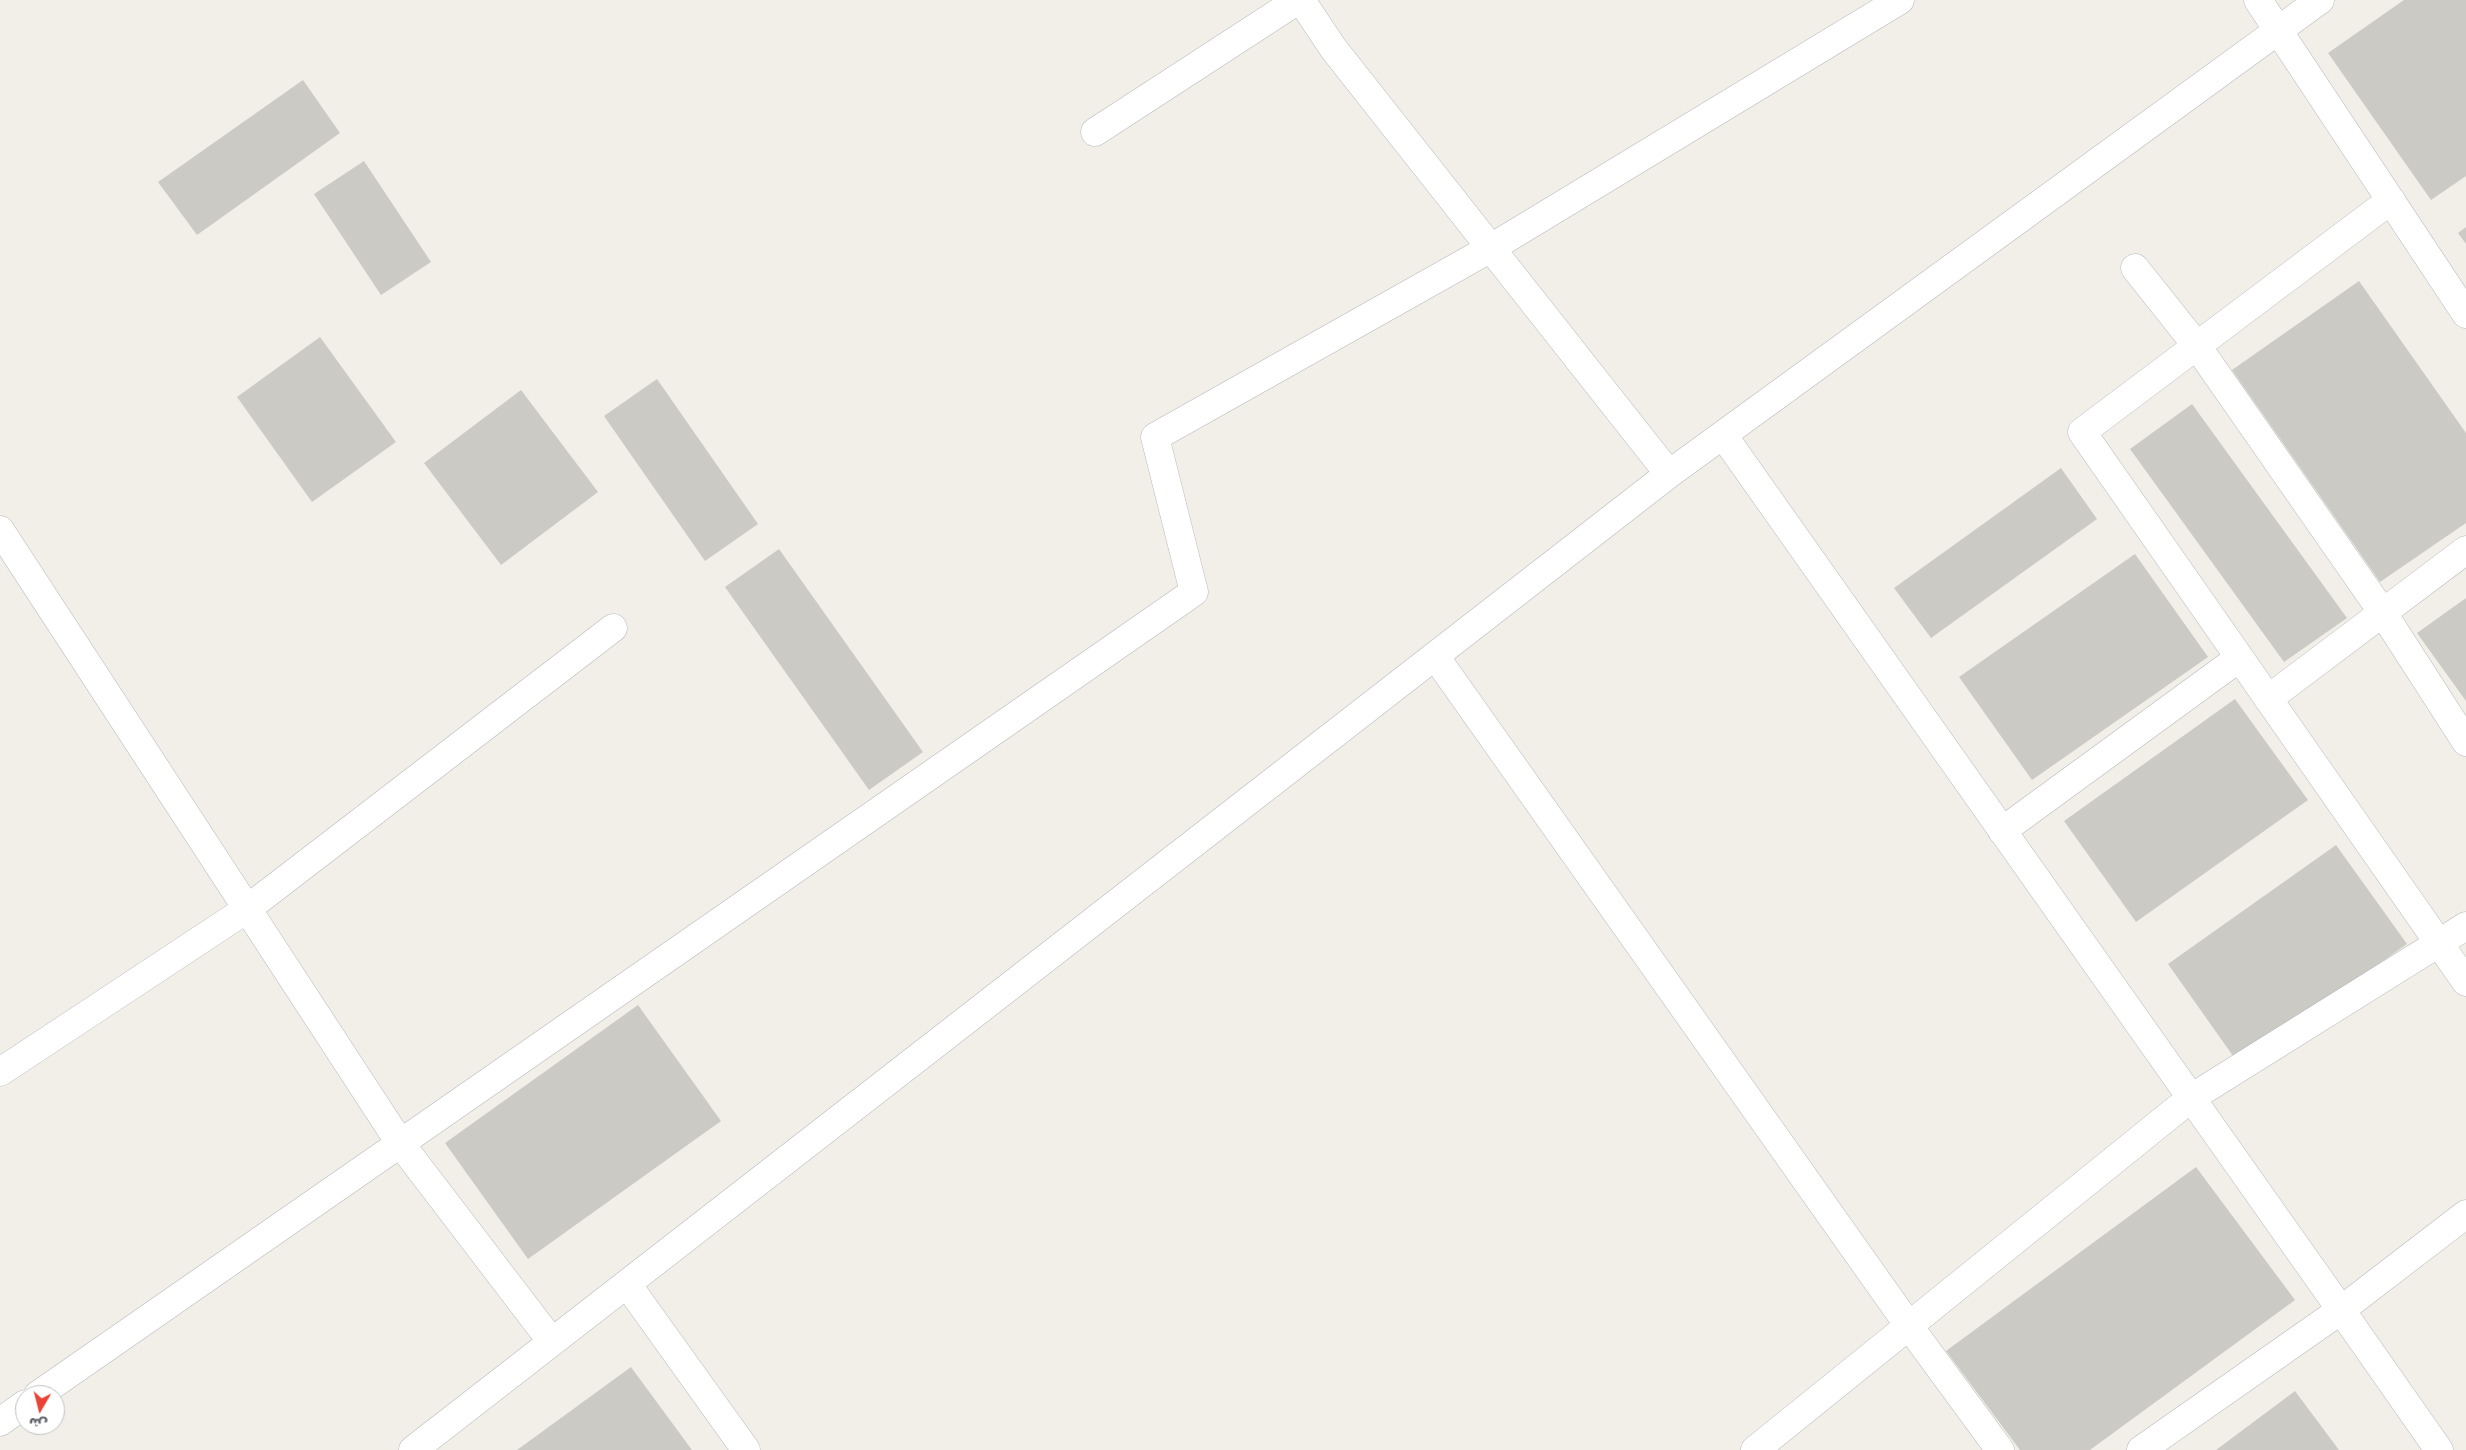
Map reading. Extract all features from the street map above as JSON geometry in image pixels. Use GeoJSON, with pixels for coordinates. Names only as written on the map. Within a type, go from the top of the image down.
{"type":"FeatureCollection","features":[{"type":"Feature","properties":{"kind":"street"},"geometry":{"type":"LineString","coordinates":[[1095,132],[1299,0],[1333,48],[1669,474]]}},
{"type":"Feature","properties":{"kind":"street"},"geometry":{"type":"LineString","coordinates":[[52,1385],[1194,592],[1154,438],[1491,248],[1900,0]]}},
{"type":"Feature","properties":{"kind":"street"},"geometry":{"type":"LineString","coordinates":[[2258,0],[2466,314]]}},
{"type":"Feature","properties":{"kind":"street"},"geometry":{"type":"LineString","coordinates":[[413,1450],[1669,474],[2320,0]]}},
{"type":"Feature","properties":{"kind":"street"},"geometry":{"type":"LineString","coordinates":[[2391,200],[2082,432],[2466,982]]}},
{"type":"Feature","properties":{"kind":"street"},"geometry":{"type":"LineString","coordinates":[[2135,268],[2197,346],[2382,613],[2466,742]]}},
{"type":"Feature","properties":{"kind":"street"},"geometry":{"type":"LineString","coordinates":[[1723,435],[2439,1450]]}},
{"type":"Feature","properties":{"kind":"street"},"geometry":{"type":"LineString","coordinates":[[0,530],[400,1143],[552,1342]]}},
{"type":"Feature","properties":{"kind":"street"},"geometry":{"type":"LineString","coordinates":[[2268,699],[2466,550]]}},
{"type":"Feature","properties":{"kind":"street"},"geometry":{"type":"LineString","coordinates":[[0,1072],[247,909],[613,628]]}},
{"type":"Feature","properties":{"kind":"street"},"geometry":{"type":"LineString","coordinates":[[1435,656],[1909,1326],[2000,1450]]}},
{"type":"Feature","properties":{"kind":"street"},"geometry":{"type":"LineString","coordinates":[[2002,831],[2239,658]]}},
{"type":"Feature","properties":{"kind":"street"},"geometry":{"type":"LineString","coordinates":[[1755,1450],[2190,1098],[2466,926]]}},
{"type":"Feature","properties":{"kind":"street"},"geometry":{"type":"LineString","coordinates":[[2142,1450],[2341,1310],[2466,1214]]}},
{"type":"Feature","properties":{"kind":"street"},"geometry":{"type":"LineString","coordinates":[[627,1284],[746,1450]]}},
{"type":"Feature","properties":{"kind":"street"},"geometry":{"type":"LineString","coordinates":[[0,1422],[15,1411]]}},
{"type":"Feature","properties":{"kind":"building"},"geometry":{"type":"Polygon","coordinates":[[[2404,0],[2466,0],[2466,176],[2431,200],[2328,53],[2404,0]]]}},
{"type":"Feature","properties":{"kind":"building"},"geometry":{"type":"Polygon","coordinates":[[[303,80],[340,133],[197,235],[158,182],[303,80]]]}},
{"type":"Feature","properties":{"kind":"building"},"geometry":{"type":"Polygon","coordinates":[[[364,161],[431,262],[381,295],[314,194],[364,161]]]}},
{"type":"Feature","properties":{"kind":"building"},"geometry":{"type":"Polygon","coordinates":[[[2466,227],[2466,244],[2458,233],[2466,227]]]}},
{"type":"Feature","properties":{"kind":"building"},"geometry":{"type":"Polygon","coordinates":[[[2359,281],[2466,433],[2466,523],[2380,582],[2232,370],[2359,281]]]}},
{"type":"Feature","properties":{"kind":"building"},"geometry":{"type":"Polygon","coordinates":[[[320,337],[396,442],[312,502],[237,397],[320,337]]]}},
{"type":"Feature","properties":{"kind":"building"},"geometry":{"type":"Polygon","coordinates":[[[657,379],[758,524],[705,561],[604,416],[657,379]]]}},
{"type":"Feature","properties":{"kind":"building"},"geometry":{"type":"Polygon","coordinates":[[[521,390],[598,492],[501,565],[424,463],[521,390]]]}},
{"type":"Feature","properties":{"kind":"building"},"geometry":{"type":"Polygon","coordinates":[[[2192,404],[2347,618],[2284,662],[2130,449],[2192,404]]]}},
{"type":"Feature","properties":{"kind":"building"},"geometry":{"type":"Polygon","coordinates":[[[2061,468],[2097,519],[1931,638],[1894,588],[2061,468]]]}},
{"type":"Feature","properties":{"kind":"building"},"geometry":{"type":"Polygon","coordinates":[[[779,549],[923,752],[869,790],[725,587],[779,549]]]}},
{"type":"Feature","properties":{"kind":"building"},"geometry":{"type":"Polygon","coordinates":[[[2135,554],[2208,657],[2032,780],[1959,677],[2135,554]]]}},
{"type":"Feature","properties":{"kind":"building"},"geometry":{"type":"Polygon","coordinates":[[[2466,598],[2466,701],[2417,633],[2466,598]]]}},
{"type":"Feature","properties":{"kind":"building"},"geometry":{"type":"Polygon","coordinates":[[[2235,699],[2308,800],[2136,922],[2064,821],[2235,699]]]}},
{"type":"Feature","properties":{"kind":"building"},"geometry":{"type":"Polygon","coordinates":[[[2336,845],[2407,944],[2238,1063],[2168,964],[2336,845]]]}},
{"type":"Feature","properties":{"kind":"building"},"geometry":{"type":"Polygon","coordinates":[[[638,1005],[721,1121],[528,1259],[445,1143],[638,1005]]]}},
{"type":"Feature","properties":{"kind":"building"},"geometry":{"type":"Polygon","coordinates":[[[2196,1167],[2295,1300],[2090,1450],[2020,1450],[1946,1351],[2196,1167]]]}},
{"type":"Feature","properties":{"kind":"building"},"geometry":{"type":"Polygon","coordinates":[[[631,1367],[692,1450],[517,1450],[631,1367]]]}},
{"type":"Feature","properties":{"kind":"building"},"geometry":{"type":"Polygon","coordinates":[[[2295,1391],[2339,1450],[2216,1450],[2295,1391]]]}}]}
